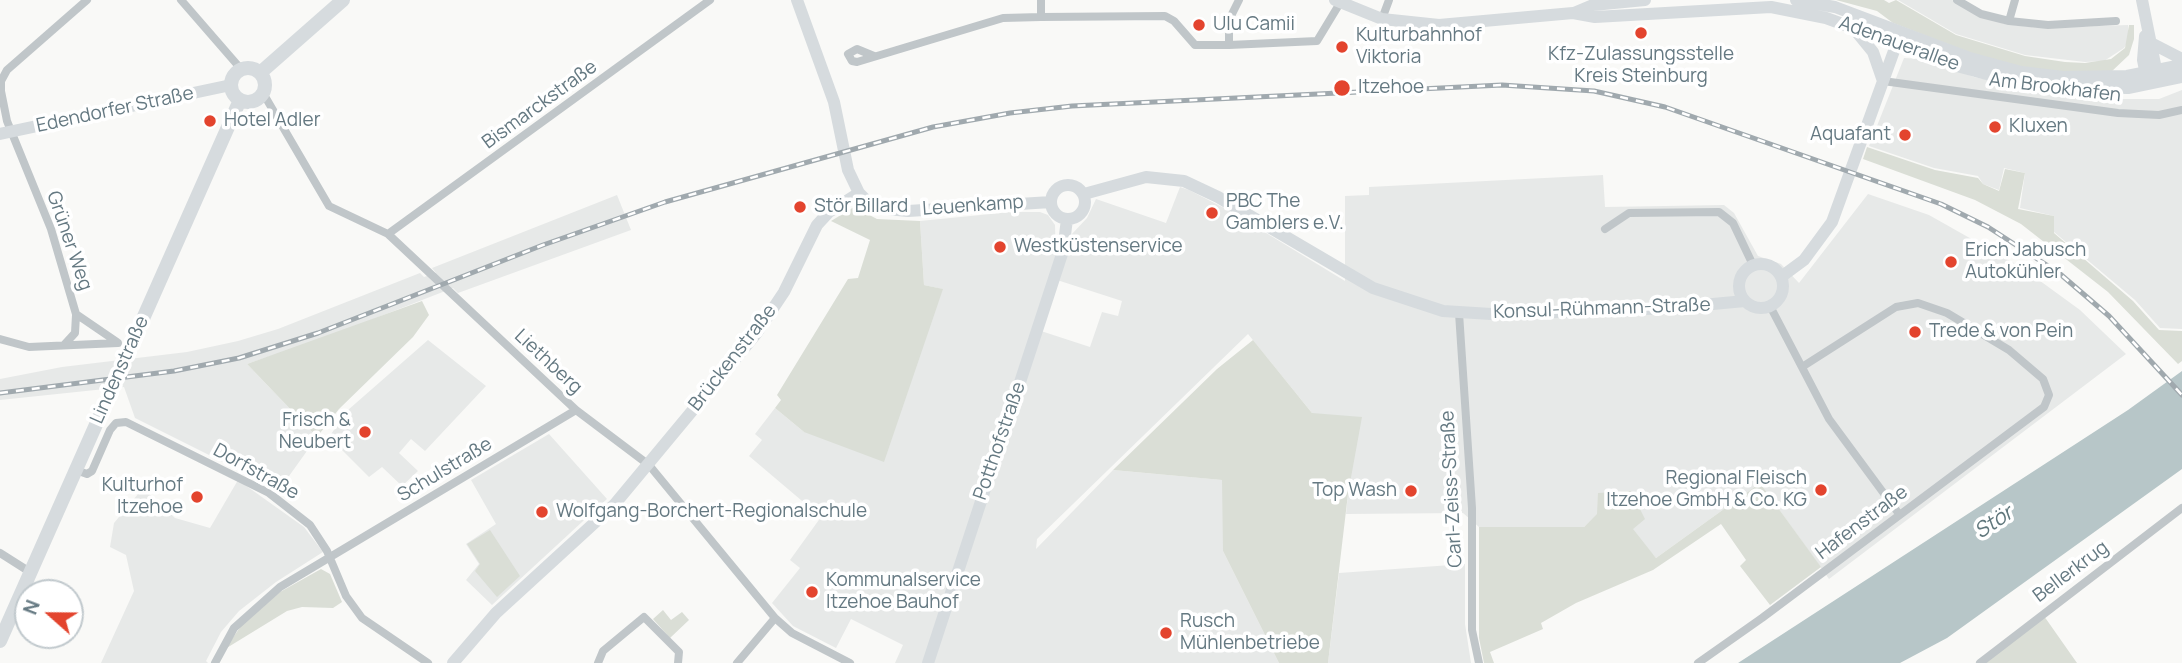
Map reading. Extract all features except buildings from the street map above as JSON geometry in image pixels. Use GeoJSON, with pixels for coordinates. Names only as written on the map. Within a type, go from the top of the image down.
{"type":"FeatureCollection","features":[{"type":"Feature","properties":{"kind":"main road"},"geometry":{"type":"LineString","coordinates":[[260,73],[343,0]]}},
{"type":"Feature","properties":{"kind":"main road"},"geometry":{"type":"LineString","coordinates":[[253,68],[260,73],[265,85],[262,93],[250,102],[240,100],[230,85],[234,74],[241,69],[253,68]]}},
{"type":"Feature","properties":{"kind":"main road","name":"Lindenstraße"},"geometry":{"type":"LineString","coordinates":[[0,641],[111,388],[123,350],[240,100]]}},
{"type":"Feature","properties":{"kind":"street","name":"Grüner Weg"},"geometry":{"type":"LineString","coordinates":[[87,0],[4,74],[1,91],[6,133],[51,229],[76,314],[123,350]]}},
{"type":"Feature","properties":{"kind":"street"},"geometry":{"type":"LineString","coordinates":[[181,0],[241,69]]}},
{"type":"Feature","properties":{"kind":"street","name":"Bismarckstraße"},"geometry":{"type":"LineString","coordinates":[[388,234],[710,0]]}},
{"type":"Feature","properties":{"kind":"street"},"geometry":{"type":"LineString","coordinates":[[797,0],[829,85],[848,170],[859,193]]}},
{"type":"Feature","properties":{"kind":"street"},"geometry":{"type":"LineString","coordinates":[[1041,0],[1041,17]]}},
{"type":"Feature","properties":{"kind":"street"},"geometry":{"type":"LineString","coordinates":[[1229,46],[1229,20],[1239,0]]}},
{"type":"Feature","properties":{"kind":"street"},"geometry":{"type":"LineString","coordinates":[[1382,19],[1389,0]]}},
{"type":"Feature","properties":{"kind":"street","name":"Adenauerallee"},"geometry":{"type":"LineString","coordinates":[[1573,13],[1593,5],[1645,0]]}},
{"type":"Feature","properties":{"kind":"street","name":"Adenauerallee"},"geometry":{"type":"LineString","coordinates":[[1796,0],[1835,7],[1956,66],[2012,82],[2067,88],[2128,88],[2182,65]]}},
{"type":"Feature","properties":{"kind":"street"},"geometry":{"type":"LineString","coordinates":[[1957,0],[1981,14],[2009,21],[2048,24],[2116,21]]}},
{"type":"Feature","properties":{"kind":"street"},"geometry":{"type":"LineString","coordinates":[[2009,21],[2015,0]]}},
{"type":"Feature","properties":{"kind":"street"},"geometry":{"type":"LineString","coordinates":[[2141,0],[2148,37],[2143,60],[2152,78]]}},
{"type":"Feature","properties":{"kind":"street"},"geometry":{"type":"LineString","coordinates":[[874,56],[1003,18],[1163,16],[1173,20],[1195,45],[1312,42],[1321,38],[1338,1]]}},
{"type":"Feature","properties":{"kind":"street","name":"Adenauerallee"},"geometry":{"type":"LineString","coordinates":[[1338,1],[1382,19],[1452,25],[1573,13],[1595,17],[1752,6],[1810,14],[1850,27],[1899,36]]}},
{"type":"Feature","properties":{"kind":"street"},"geometry":{"type":"LineString","coordinates":[[1850,27],[1873,52],[1883,81]]}},
{"type":"Feature","properties":{"kind":"street"},"geometry":{"type":"LineString","coordinates":[[1781,277],[1804,260],[1832,222],[1899,36]]}},
{"type":"Feature","properties":{"kind":"street"},"geometry":{"type":"LineString","coordinates":[[2148,37],[2182,59]]}},
{"type":"Feature","properties":{"kind":"street","name":"Adenauerallee"},"geometry":{"type":"LineString","coordinates":[[2152,78],[2182,77]]}},
{"type":"Feature","properties":{"kind":"street","name":"Am Brookhafen"},"geometry":{"type":"LineString","coordinates":[[1883,81],[2118,113],[2159,116],[2182,110]]}},
{"type":"Feature","properties":{"kind":"street","name":"Edendorfer Straße"},"geometry":{"type":"LineString","coordinates":[[6,133],[230,85]]}},
{"type":"Feature","properties":{"kind":"street","name":"Liethberg"},"geometry":{"type":"LineString","coordinates":[[262,93],[329,206],[388,234],[576,410],[649,465],[775,618]]}},
{"type":"Feature","properties":{"kind":"street","name":"Leuenkamp"},"geometry":{"type":"LineString","coordinates":[[1067,219],[1056,213],[1051,202],[1057,188],[1067,184],[1077,187],[1084,194],[1146,177],[1184,181],[1218,197],[1373,288],[1423,307],[1459,313]]}},
{"type":"Feature","properties":{"kind":"street","name":"Leuenkamp"},"geometry":{"type":"LineString","coordinates":[[859,193],[874,205],[896,211],[1051,202]]}},
{"type":"Feature","properties":{"kind":"street","name":"Brückenstraße"},"geometry":{"type":"LineString","coordinates":[[453,663],[496,613],[614,505],[649,465],[758,331],[784,292],[817,225],[829,212],[859,193]]}},
{"type":"Feature","properties":{"kind":"street"},"geometry":{"type":"LineString","coordinates":[[1067,219],[1082,211],[1084,194]]}},
{"type":"Feature","properties":{"kind":"street"},"geometry":{"type":"LineString","coordinates":[[1605,229],[1629,213],[1719,212],[1732,221],[1753,265]]}},
{"type":"Feature","properties":{"kind":"street","name":"Potthofstraße"},"geometry":{"type":"LineString","coordinates":[[928,663],[1060,262],[1067,219]]}},
{"type":"Feature","properties":{"kind":"street"},"geometry":{"type":"LineString","coordinates":[[1745,301],[1739,285],[1746,270],[1753,265],[1770,266],[1781,277],[1781,294],[1770,306],[1832,424],[1899,514]]}},
{"type":"Feature","properties":{"kind":"street","name":"Konsul-Rühmann-Straße"},"geometry":{"type":"LineString","coordinates":[[1459,313],[1670,308],[1745,301],[1760,308],[1770,306]]}},
{"type":"Feature","properties":{"kind":"street","name":"Hafenstraße"},"geometry":{"type":"LineString","coordinates":[[1698,663],[2044,407],[2049,395],[2047,384],[2016,356],[1947,313],[1918,303],[1896,307],[1802,367]]}},
{"type":"Feature","properties":{"kind":"street","name":"Carl-Zeiss-Straße"},"geometry":{"type":"LineString","coordinates":[[1459,313],[1472,508],[1472,630],[1479,663]]}},
{"type":"Feature","properties":{"kind":"street"},"geometry":{"type":"LineString","coordinates":[[64,345],[75,332],[76,314]]}},
{"type":"Feature","properties":{"kind":"street"},"geometry":{"type":"LineString","coordinates":[[0,340],[29,347],[64,345],[123,350]]}},
{"type":"Feature","properties":{"kind":"street","name":"Schulstraße"},"geometry":{"type":"LineString","coordinates":[[215,663],[231,633],[255,607],[329,556],[576,410]]}},
{"type":"Feature","properties":{"kind":"street","name":"Dorfstraße"},"geometry":{"type":"LineString","coordinates":[[76,470],[86,474],[92,471],[110,430],[116,423],[126,422],[281,500],[310,525],[329,556],[346,596],[362,618],[428,663]]}},
{"type":"Feature","properties":{"kind":"street","name":"Bellerkrug"},"geometry":{"type":"LineString","coordinates":[[1980,663],[2182,508]]}},
{"type":"Feature","properties":{"kind":"street"},"geometry":{"type":"LineString","coordinates":[[0,552],[30,572]]}},
{"type":"Feature","properties":{"kind":"street"},"geometry":{"type":"LineString","coordinates":[[598,663],[603,651],[644,617],[679,652],[678,663]]}},
{"type":"Feature","properties":{"kind":"street"},"geometry":{"type":"LineString","coordinates":[[737,663],[775,618],[792,634],[850,663]]}},
{"type":"Feature","properties":{"kind":"shaded area"},"geometry":{"type":"Polygon","coordinates":[[[1836,0],[1884,0],[1889,3],[1896,0],[1956,35],[2025,56],[2065,62],[2085,63],[2111,59],[2125,48],[2129,25],[2134,25],[2134,39],[2129,55],[2110,73],[2040,71],[1987,59],[1893,23],[1877,11],[1836,0]]]}},
{"type":"Feature","properties":{"kind":"shaded area"},"geometry":{"type":"Polygon","coordinates":[[[1898,0],[1952,0],[1971,12],[2005,24],[2040,28],[2128,25],[2128,42],[2124,48],[2104,61],[2085,62],[2025,55],[1956,34],[1898,0]]]}},
{"type":"Feature","properties":{"kind":"shaded area"},"geometry":{"type":"Polygon","coordinates":[[[1904,58],[1924,59],[1974,77],[2041,91],[2118,99],[2159,99],[2182,90],[2182,329],[2160,328],[2135,300],[2054,232],[2054,216],[2020,208],[2025,173],[2004,168],[1999,190],[1983,184],[1978,176],[1934,168],[1869,146],[1904,58]]]}},
{"type":"Feature","properties":{"kind":"shaded area"},"geometry":{"type":"Polygon","coordinates":[[[1867,147],[1935,170],[1978,178],[1983,184],[1999,191],[2005,169],[2025,173],[2018,209],[2054,216],[2054,233],[2133,301],[2159,330],[2182,331],[2182,361],[2178,364],[2108,292],[2021,224],[1975,200],[1863,159],[1867,147]]]}},
{"type":"Feature","properties":{"kind":"shaded area"},"geometry":{"type":"Polygon","coordinates":[[[1603,175],[1605,207],[1724,205],[1734,213],[1758,256],[1781,264],[1799,283],[1868,194],[1929,215],[2021,267],[2080,310],[2126,354],[1829,579],[1760,483],[1656,558],[1598,493],[1598,514],[1584,527],[1479,527],[1463,513],[1346,514],[1348,494],[1312,413],[1248,334],[1037,539],[1036,549],[1113,470],[1223,480],[1223,551],[1279,663],[932,663],[1041,331],[1090,347],[1102,312],[1118,316],[1122,301],[1057,280],[1071,235],[1087,218],[1096,199],[1166,223],[1180,187],[1230,211],[1345,281],[1345,196],[1369,195],[1369,187],[1603,175]]]}},
{"type":"Feature","properties":{"kind":"shaded area"},"geometry":{"type":"Polygon","coordinates":[[[617,195],[631,230],[458,293],[453,288],[327,337],[247,364],[317,437],[279,490],[135,418],[124,387],[0,400],[0,379],[62,367],[187,352],[278,329],[420,273],[424,277],[436,273],[432,268],[617,195]]]}},
{"type":"Feature","properties":{"kind":"shaded area"},"geometry":{"type":"Polygon","coordinates":[[[854,207],[877,219],[920,221],[924,285],[943,289],[884,462],[804,432],[775,408],[781,400],[777,395],[848,279],[858,278],[870,240],[831,221],[854,207]]]}},
{"type":"Feature","properties":{"kind":"shaded area"},"geometry":{"type":"Polygon","coordinates":[[[1011,212],[1040,212],[1048,215],[1055,225],[1056,262],[924,663],[895,663],[903,645],[851,619],[836,648],[793,626],[772,603],[800,568],[790,560],[821,517],[749,456],[762,440],[755,434],[775,408],[804,432],[942,289],[924,285],[920,221],[1011,212]]]}},
{"type":"Feature","properties":{"kind":"shaded area"},"geometry":{"type":"Polygon","coordinates":[[[422,301],[429,315],[413,337],[339,409],[317,437],[247,364],[422,301]]]}},
{"type":"Feature","properties":{"kind":"shaded area"},"geometry":{"type":"Polygon","coordinates":[[[428,340],[486,386],[425,451],[411,439],[399,453],[418,471],[402,486],[382,467],[369,477],[329,437],[348,410],[428,340]]]}},
{"type":"Feature","properties":{"kind":"shaded area"},"geometry":{"type":"Polygon","coordinates":[[[1253,340],[1312,413],[1362,417],[1348,494],[1328,663],[1279,663],[1223,551],[1222,480],[1113,470],[1217,369],[1253,340]]]}},
{"type":"Feature","properties":{"kind":"shaded area","name":"Wolfgang-Borchert-Regionalschule"},"geometry":{"type":"Polygon","coordinates":[[[549,434],[607,499],[492,605],[466,580],[479,564],[466,544],[496,524],[471,480],[549,434]]]}},
{"type":"Feature","properties":{"kind":"shaded area"},"geometry":{"type":"Polygon","coordinates":[[[238,480],[304,527],[323,552],[276,582],[239,611],[221,632],[206,661],[208,663],[101,663],[134,591],[126,555],[110,547],[114,523],[143,488],[175,518],[210,528],[238,480]]]}},
{"type":"Feature","properties":{"kind":"shaded area"},"geometry":{"type":"Polygon","coordinates":[[[1760,483],[1821,567],[1770,605],[1740,566],[1746,560],[1721,524],[1653,570],[1576,603],[1541,623],[1543,629],[1490,652],[1494,663],[1484,663],[1479,638],[1479,527],[1584,527],[1597,514],[1598,493],[1631,491],[1645,519],[1633,529],[1656,558],[1760,483]]]}},
{"type":"Feature","properties":{"kind":"shaded area"},"geometry":{"type":"Polygon","coordinates":[[[490,530],[520,576],[497,597],[475,571],[480,564],[467,544],[490,530]]]}},
{"type":"Feature","properties":{"kind":"shaded area"},"geometry":{"type":"Polygon","coordinates":[[[1465,564],[1465,624],[1471,663],[1328,663],[1339,573],[1465,564]]]}},
{"type":"Feature","properties":{"kind":"shaded area"},"geometry":{"type":"Polygon","coordinates":[[[321,569],[330,574],[342,602],[333,608],[302,607],[287,611],[225,649],[241,626],[280,592],[321,569]]]}},
{"type":"Feature","properties":{"kind":"shaded area"},"geometry":{"type":"Polygon","coordinates":[[[663,610],[671,620],[682,612],[689,620],[670,638],[653,619],[663,610]]]}},
{"type":"Feature","properties":{"kind":"shaded area"},"geometry":{"type":"Polygon","coordinates":[[[2044,616],[2077,663],[1986,663],[2044,616]]]}},
{"type":"Feature","properties":{"kind":"water","name":"Stör"},"geometry":{"type":"Polygon","coordinates":[[[2182,371],[2182,469],[1947,638],[1900,663],[1738,663],[2128,410],[2182,371]]]}},
{"type":"Feature","properties":{"kind":"railway"},"geometry":{"type":"LineString","coordinates":[[0,393],[174,371],[239,358],[318,333],[543,245],[665,202],[933,127],[1010,113],[1072,106],[1502,85],[1594,91],[1665,107],[1941,204],[1988,227],[2059,273],[2109,316],[2182,395]]}},
{"type":"Feature","properties":{"kind":"place","name":"Ulu Camii"},"geometry":{"type":"Point","coordinates":[1199,25]}},
{"type":"Feature","properties":{"kind":"place","name":"Kfz-Zulassungsstelle Kreis Steinburg"},"geometry":{"type":"Point","coordinates":[1641,33]}},
{"type":"Feature","properties":{"kind":"place","name":"Kulturbahnhof Viktoria"},"geometry":{"type":"Point","coordinates":[1342,47]}},
{"type":"Feature","properties":{"kind":"place","name":"Itzehoe"},"geometry":{"type":"Point","coordinates":[1342,88]}},
{"type":"Feature","properties":{"kind":"place","name":"Hotel Adler"},"geometry":{"type":"Point","coordinates":[210,121]}},
{"type":"Feature","properties":{"kind":"place","name":"Kluxen"},"geometry":{"type":"Point","coordinates":[1995,127]}},
{"type":"Feature","properties":{"kind":"place","name":"Aquafant"},"geometry":{"type":"Point","coordinates":[1905,135]}},
{"type":"Feature","properties":{"kind":"place","name":"Stör Billard"},"geometry":{"type":"Point","coordinates":[800,207]}},
{"type":"Feature","properties":{"kind":"place","name":"PBC The Gamblers e.V."},"geometry":{"type":"Point","coordinates":[1212,213]}},
{"type":"Feature","properties":{"kind":"place","name":"Westküstenservice"},"geometry":{"type":"Point","coordinates":[1000,247]}},
{"type":"Feature","properties":{"kind":"place","name":"Erich Jabusch Autokühler"},"geometry":{"type":"Point","coordinates":[1951,262]}},
{"type":"Feature","properties":{"kind":"place","name":"Trede & von Pein"},"geometry":{"type":"Point","coordinates":[1915,332]}},
{"type":"Feature","properties":{"kind":"place","name":"Frisch & Neubert"},"geometry":{"type":"Point","coordinates":[365,432]}},
{"type":"Feature","properties":{"kind":"place","name":"Regional Fleisch Itzehoe GmbH & Co. KG"},"geometry":{"type":"Point","coordinates":[1821,490]}},
{"type":"Feature","properties":{"kind":"place","name":"Top Wash"},"geometry":{"type":"Point","coordinates":[1411,491]}},
{"type":"Feature","properties":{"kind":"place","name":"Kulturhof Itzehoe"},"geometry":{"type":"Point","coordinates":[197,497]}},
{"type":"Feature","properties":{"kind":"place","name":"Wolfgang-Borchert-Regionalschule"},"geometry":{"type":"Point","coordinates":[542,512]}},
{"type":"Feature","properties":{"kind":"place","name":"Kommunalservice Itzehoe Bauhof"},"geometry":{"type":"Point","coordinates":[812,592]}},
{"type":"Feature","properties":{"kind":"place","name":"Rusch Mühlenbetriebe"},"geometry":{"type":"Point","coordinates":[1166,633]}}]}
